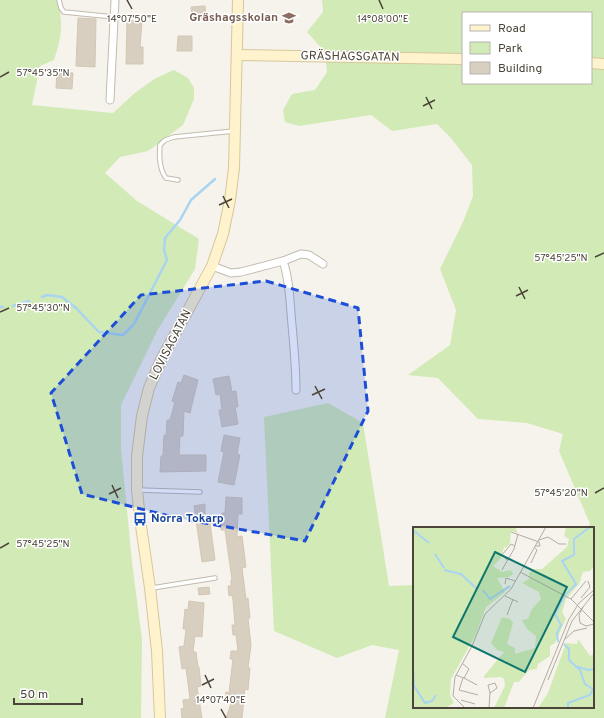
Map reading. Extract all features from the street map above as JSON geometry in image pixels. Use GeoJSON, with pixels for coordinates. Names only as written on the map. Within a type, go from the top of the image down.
{"type":"FeatureCollection","features":[{"type":"Feature","properties":{"kind":"street"},"geometry":{"type":"LineString","coordinates":[[110,100],[115,0]]}},
{"type":"Feature","properties":{"kind":"street","name":"LOVISAGATAN"},"geometry":{"type":"LineString","coordinates":[[160,718],[157,651],[137,490],[137,449],[142,416],[150,388],[161,360],[217,268],[230,200],[234,168],[238,0]]}},
{"type":"Feature","properties":{"kind":"street","name":"GRÄSHAGSGATAN"},"geometry":{"type":"LineString","coordinates":[[237,55],[462,59]]}},
{"type":"Feature","properties":{"kind":"street"},"geometry":{"type":"LineString","coordinates":[[592,63],[604,64]]}},
{"type":"Feature","properties":{"kind":"street"},"geometry":{"type":"LineString","coordinates":[[217,268],[231,273],[241,272],[283,261],[301,254],[309,255],[323,264]]}},
{"type":"Feature","properties":{"kind":"street"},"geometry":{"type":"LineString","coordinates":[[283,261],[287,272],[289,291],[296,369],[296,390]]}},
{"type":"Feature","properties":{"kind":"lane"},"geometry":{"type":"LineString","coordinates":[[59,0],[61,8],[64,12],[70,14],[114,16]]}},
{"type":"Feature","properties":{"kind":"lane"},"geometry":{"type":"LineString","coordinates":[[178,180],[166,178],[162,174],[159,157],[160,145],[165,140],[174,137],[235,131]]}},
{"type":"Feature","properties":{"kind":"lane"},"geometry":{"type":"LineString","coordinates":[[137,490],[200,492]]}},
{"type":"Feature","properties":{"kind":"lane"},"geometry":{"type":"LineString","coordinates":[[150,588],[215,578]]}},
{"type":"Feature","properties":{"kind":"highlighted area"},"geometry":{"type":"Polygon","coordinates":[[[266,281],[358,308],[368,411],[305,541],[177,518],[82,494],[51,393],[141,295],[266,281]]]}},
{"type":"Feature","properties":{"kind":"green space"},"geometry":{"type":"Polygon","coordinates":[[[0,0],[58,0],[61,17],[59,44],[54,60],[40,66],[32,105],[113,113],[136,92],[156,78],[174,70],[188,78],[194,88],[194,99],[183,125],[148,151],[120,157],[105,173],[137,201],[199,239],[195,269],[157,331],[121,405],[121,449],[132,562],[142,639],[141,718],[0,718],[0,0]]]}},
{"type":"Feature","properties":{"kind":"green space"},"geometry":{"type":"Polygon","coordinates":[[[322,0],[604,0],[604,718],[385,718],[399,650],[372,645],[337,658],[274,631],[264,417],[328,403],[363,423],[389,586],[413,585],[413,708],[594,708],[594,527],[588,527],[590,524],[559,451],[563,434],[527,423],[478,419],[438,378],[408,375],[450,345],[456,310],[440,269],[463,222],[473,196],[472,165],[450,137],[437,124],[392,131],[371,115],[299,126],[285,122],[283,110],[292,94],[315,90],[327,72],[325,52],[307,32],[323,12],[322,0]]]}},
{"type":"Feature","properties":{"kind":"building"},"geometry":{"type":"Polygon","coordinates":[[[205,6],[206,19],[192,20],[191,7],[205,6]]]}},
{"type":"Feature","properties":{"kind":"building"},"geometry":{"type":"Polygon","coordinates":[[[78,18],[96,19],[95,67],[76,66],[78,18]]]}},
{"type":"Feature","properties":{"kind":"building"},"geometry":{"type":"Polygon","coordinates":[[[127,20],[142,21],[140,47],[143,47],[143,64],[126,64],[127,20]]]}},
{"type":"Feature","properties":{"kind":"building"},"geometry":{"type":"Polygon","coordinates":[[[178,36],[192,36],[192,51],[177,51],[178,36]]]}},
{"type":"Feature","properties":{"kind":"building"},"geometry":{"type":"Polygon","coordinates":[[[57,72],[73,73],[72,89],[56,88],[57,72]]]}},
{"type":"Feature","properties":{"kind":"building"},"geometry":{"type":"Polygon","coordinates":[[[184,375],[198,380],[190,413],[184,411],[183,436],[180,436],[179,455],[206,455],[206,471],[160,472],[167,420],[170,420],[175,402],[172,401],[178,382],[181,383],[184,375]]]}},
{"type":"Feature","properties":{"kind":"building"},"geometry":{"type":"Polygon","coordinates":[[[229,376],[232,392],[236,391],[238,407],[235,407],[238,424],[222,427],[219,410],[222,410],[220,394],[216,395],[213,379],[229,376]]]}},
{"type":"Feature","properties":{"kind":"building"},"geometry":{"type":"Polygon","coordinates":[[[224,435],[240,438],[237,454],[240,455],[234,485],[218,482],[224,452],[221,451],[224,435]]]}},
{"type":"Feature","properties":{"kind":"building"},"geometry":{"type":"Polygon","coordinates":[[[226,497],[242,498],[242,514],[238,514],[237,537],[242,536],[246,567],[242,568],[246,599],[248,598],[250,618],[248,618],[251,645],[248,668],[250,668],[248,690],[245,689],[242,718],[226,718],[232,701],[225,701],[226,692],[229,693],[233,659],[230,659],[231,651],[238,651],[236,635],[233,635],[232,625],[235,625],[233,600],[232,595],[229,596],[228,586],[231,586],[232,580],[225,530],[221,530],[222,513],[225,513],[226,497]]]}},
{"type":"Feature","properties":{"kind":"building"},"geometry":{"type":"Polygon","coordinates":[[[205,504],[205,523],[210,523],[215,560],[202,562],[194,506],[205,504]]]}},
{"type":"Feature","properties":{"kind":"building"},"geometry":{"type":"Polygon","coordinates":[[[209,587],[210,594],[199,595],[198,588],[209,587]]]}},
{"type":"Feature","properties":{"kind":"building"},"geometry":{"type":"Polygon","coordinates":[[[189,601],[204,603],[202,637],[195,636],[193,652],[196,652],[199,667],[201,686],[197,687],[202,718],[182,718],[181,709],[184,708],[183,700],[190,699],[186,668],[182,669],[179,647],[184,646],[186,629],[183,629],[185,609],[188,610],[189,601]]]}},
{"type":"Feature","properties":{"kind":"waterway"},"geometry":{"type":"LineString","coordinates":[[42,297],[47,295],[62,297],[76,308],[99,332],[123,335],[134,324],[167,260],[164,250],[165,238],[180,220],[191,200],[215,179]]}},
{"type":"Feature","properties":{"kind":"waterway"},"geometry":{"type":"LineString","coordinates":[[13,306],[29,301]]}},
{"type":"Feature","properties":{"kind":"place","name":"Gräshagsskolan"},"geometry":{"type":"Point","coordinates":[289,18]}},
{"type":"Feature","properties":{"kind":"place","name":"Norra Tokarp"},"geometry":{"type":"Point","coordinates":[140,519]}}]}
